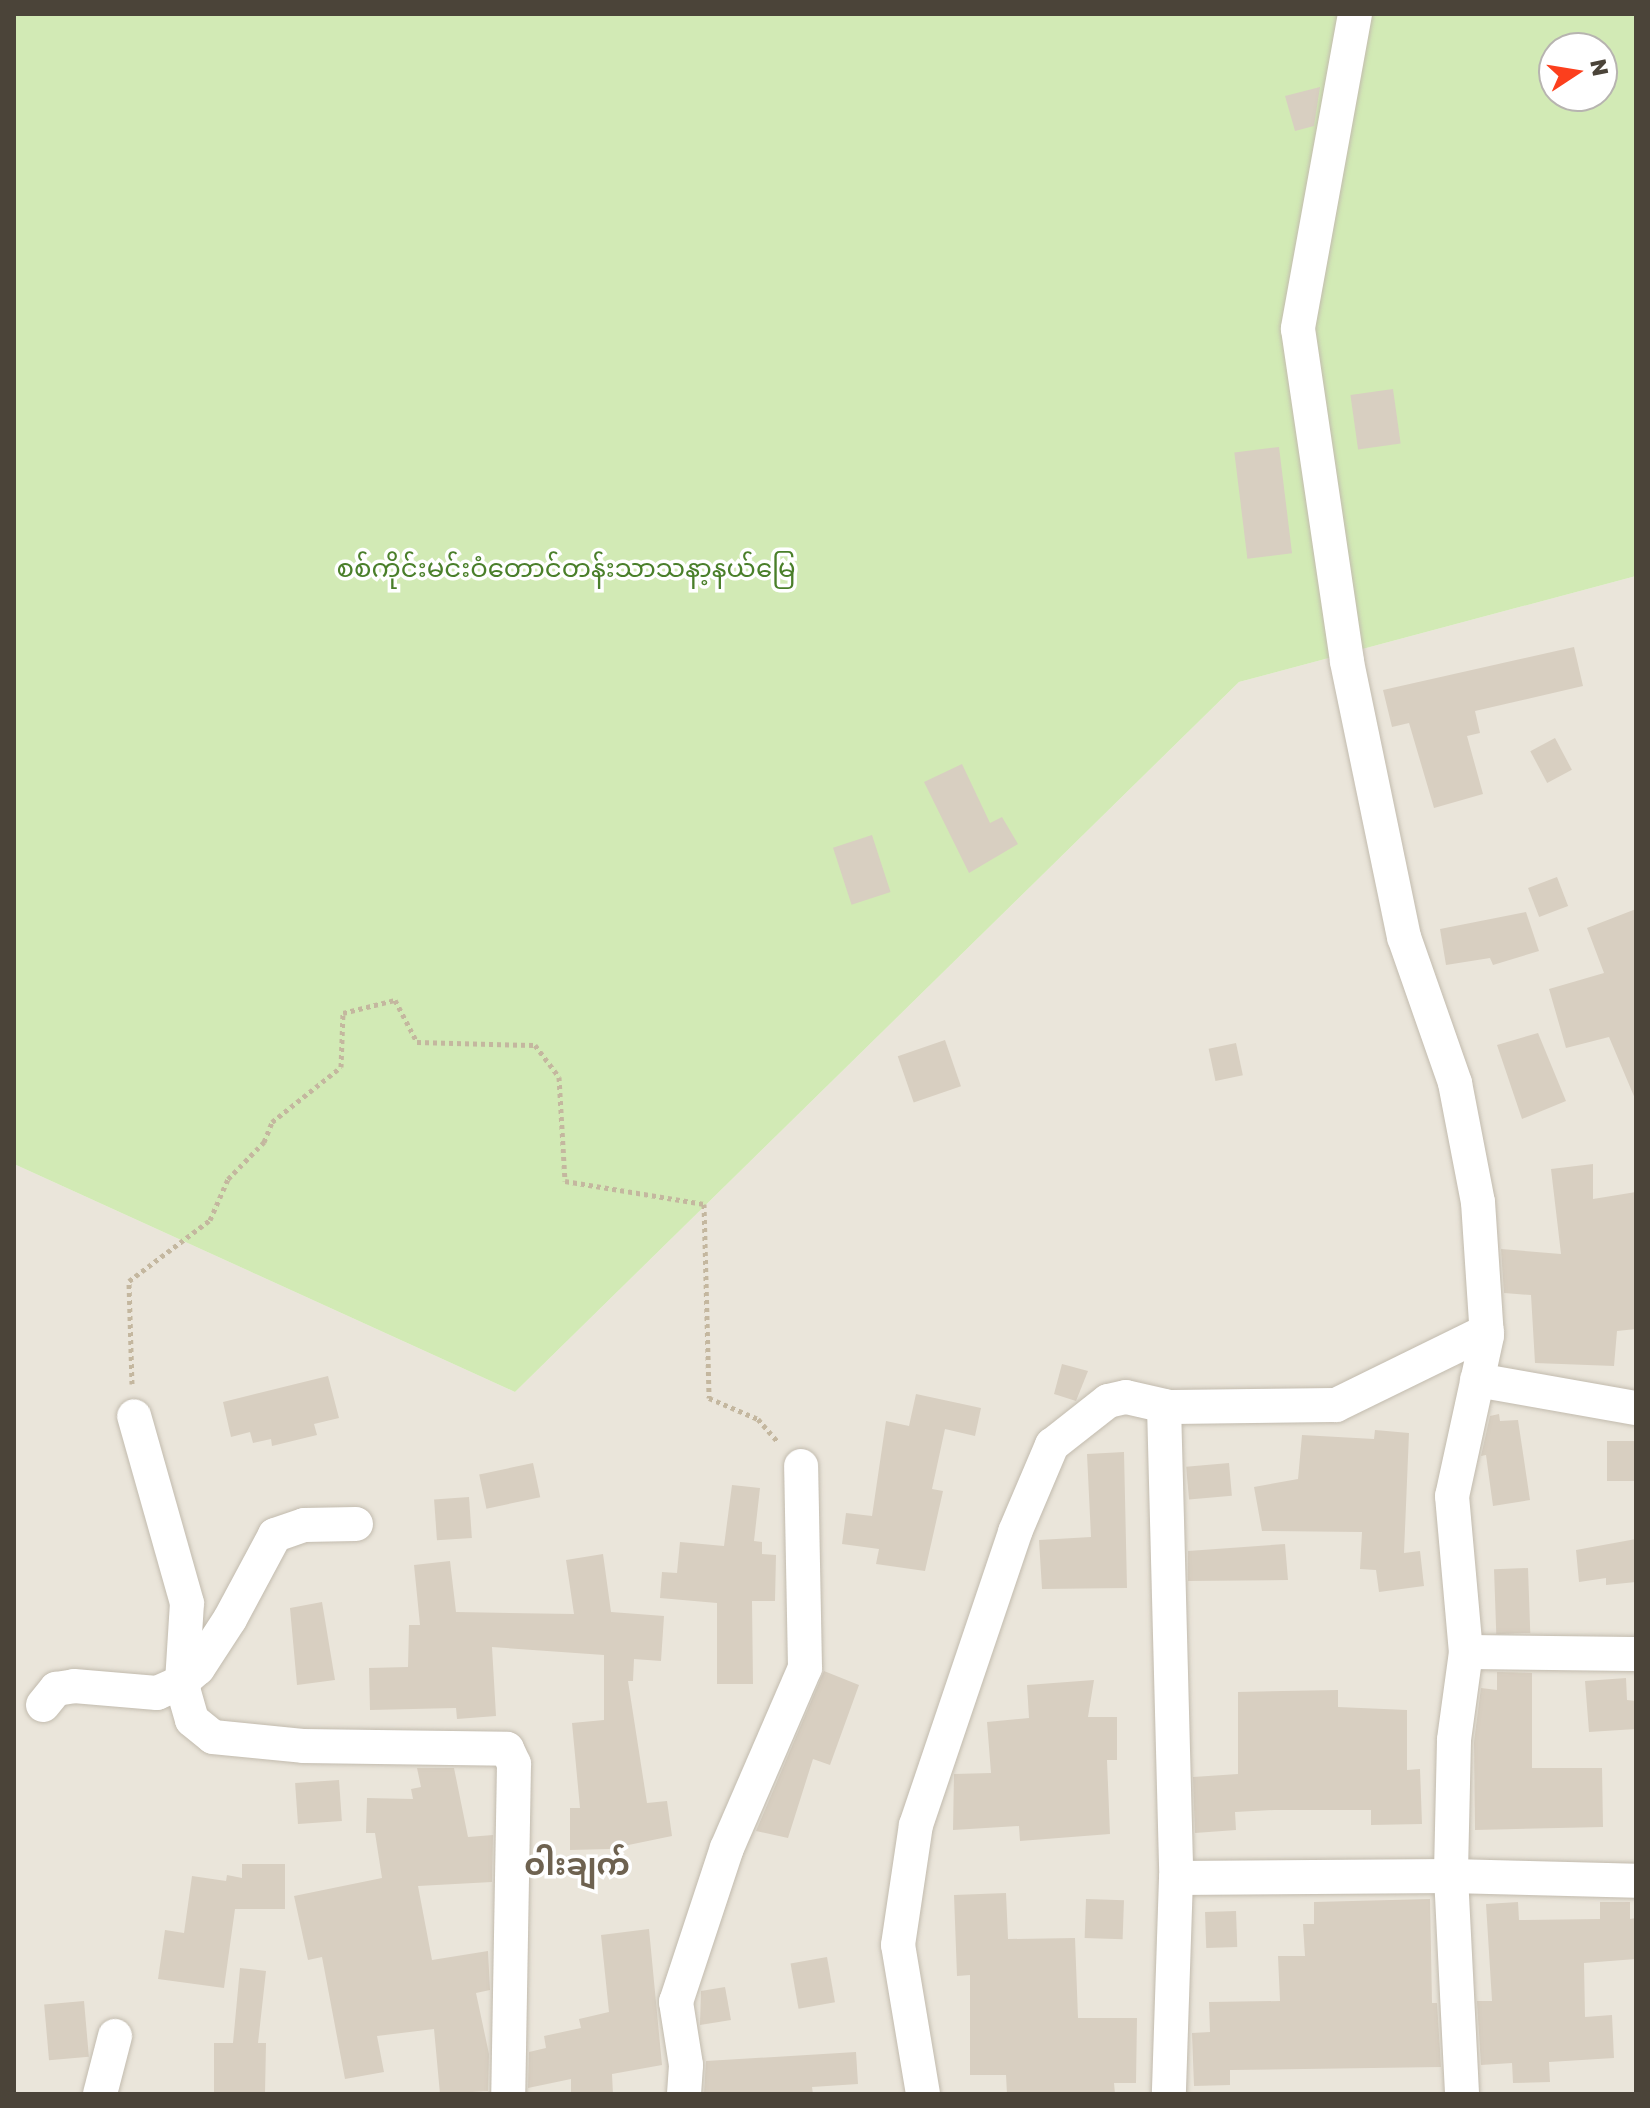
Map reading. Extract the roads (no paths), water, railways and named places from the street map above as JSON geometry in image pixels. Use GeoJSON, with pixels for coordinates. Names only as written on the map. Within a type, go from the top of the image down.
{"type":"FeatureCollection","features":[{"type":"Feature","properties":{"kind":"street"},"geometry":{"type":"LineString","coordinates":[[1355,14],[1298,329],[1305,397],[1347,662],[1404,937],[1455,1083],[1475,1187],[1487,1331],[1452,1496],[1466,1652],[1454,1740],[1451,1876],[1462,2094]]}},
{"type":"Feature","properties":{"kind":"street"},"geometry":{"type":"LineString","coordinates":[[923,2094],[898,1945],[916,1825],[1015,1532],[1052,1445],[1108,1401],[1126,1397],[1164,1406],[1336,1405],[1487,1331]]}},
{"type":"Feature","properties":{"kind":"street"},"geometry":{"type":"LineString","coordinates":[[1477,1380],[1636,1408]]}},
{"type":"Feature","properties":{"kind":"street"},"geometry":{"type":"LineString","coordinates":[[1164,1406],[1176,1878],[1169,2094]]}},
{"type":"Feature","properties":{"kind":"street"},"geometry":{"type":"LineString","coordinates":[[134,1416],[187,1603],[182,1682],[192,1720],[213,1737],[303,1746],[507,1749],[514,1764],[508,2094]]}},
{"type":"Feature","properties":{"kind":"street"},"geometry":{"type":"LineString","coordinates":[[684,2094],[686,2065],[676,2002],[727,1848],[805,1668],[801,1466]]}},
{"type":"Feature","properties":{"kind":"street"},"geometry":{"type":"LineString","coordinates":[[43,1705],[56,1689],[74,1686],[157,1693],[182,1682],[198,1668],[230,1619],[275,1535],[304,1525],[356,1524]]}},
{"type":"Feature","properties":{"kind":"street"},"geometry":{"type":"LineString","coordinates":[[1466,1652],[1636,1654]]}},
{"type":"Feature","properties":{"kind":"street"},"geometry":{"type":"LineString","coordinates":[[1176,1878],[1451,1876],[1636,1881]]}},
{"type":"Feature","properties":{"kind":"street"},"geometry":{"type":"LineString","coordinates":[[100,2094],[115,2036]]}},
{"type":"Feature","properties":{"kind":"district","name":"ဝါးချက်"},"geometry":{"type":"Point","coordinates":[577,1864]}},
{"type":"Feature","properties":{"kind":"park label","name":"စစ်ကိုင်းမင်းဝံတောင်တန်းသာသနာ့နယ်မြေ"},"geometry":{"type":"Point","coordinates":[566,568]}}]}
